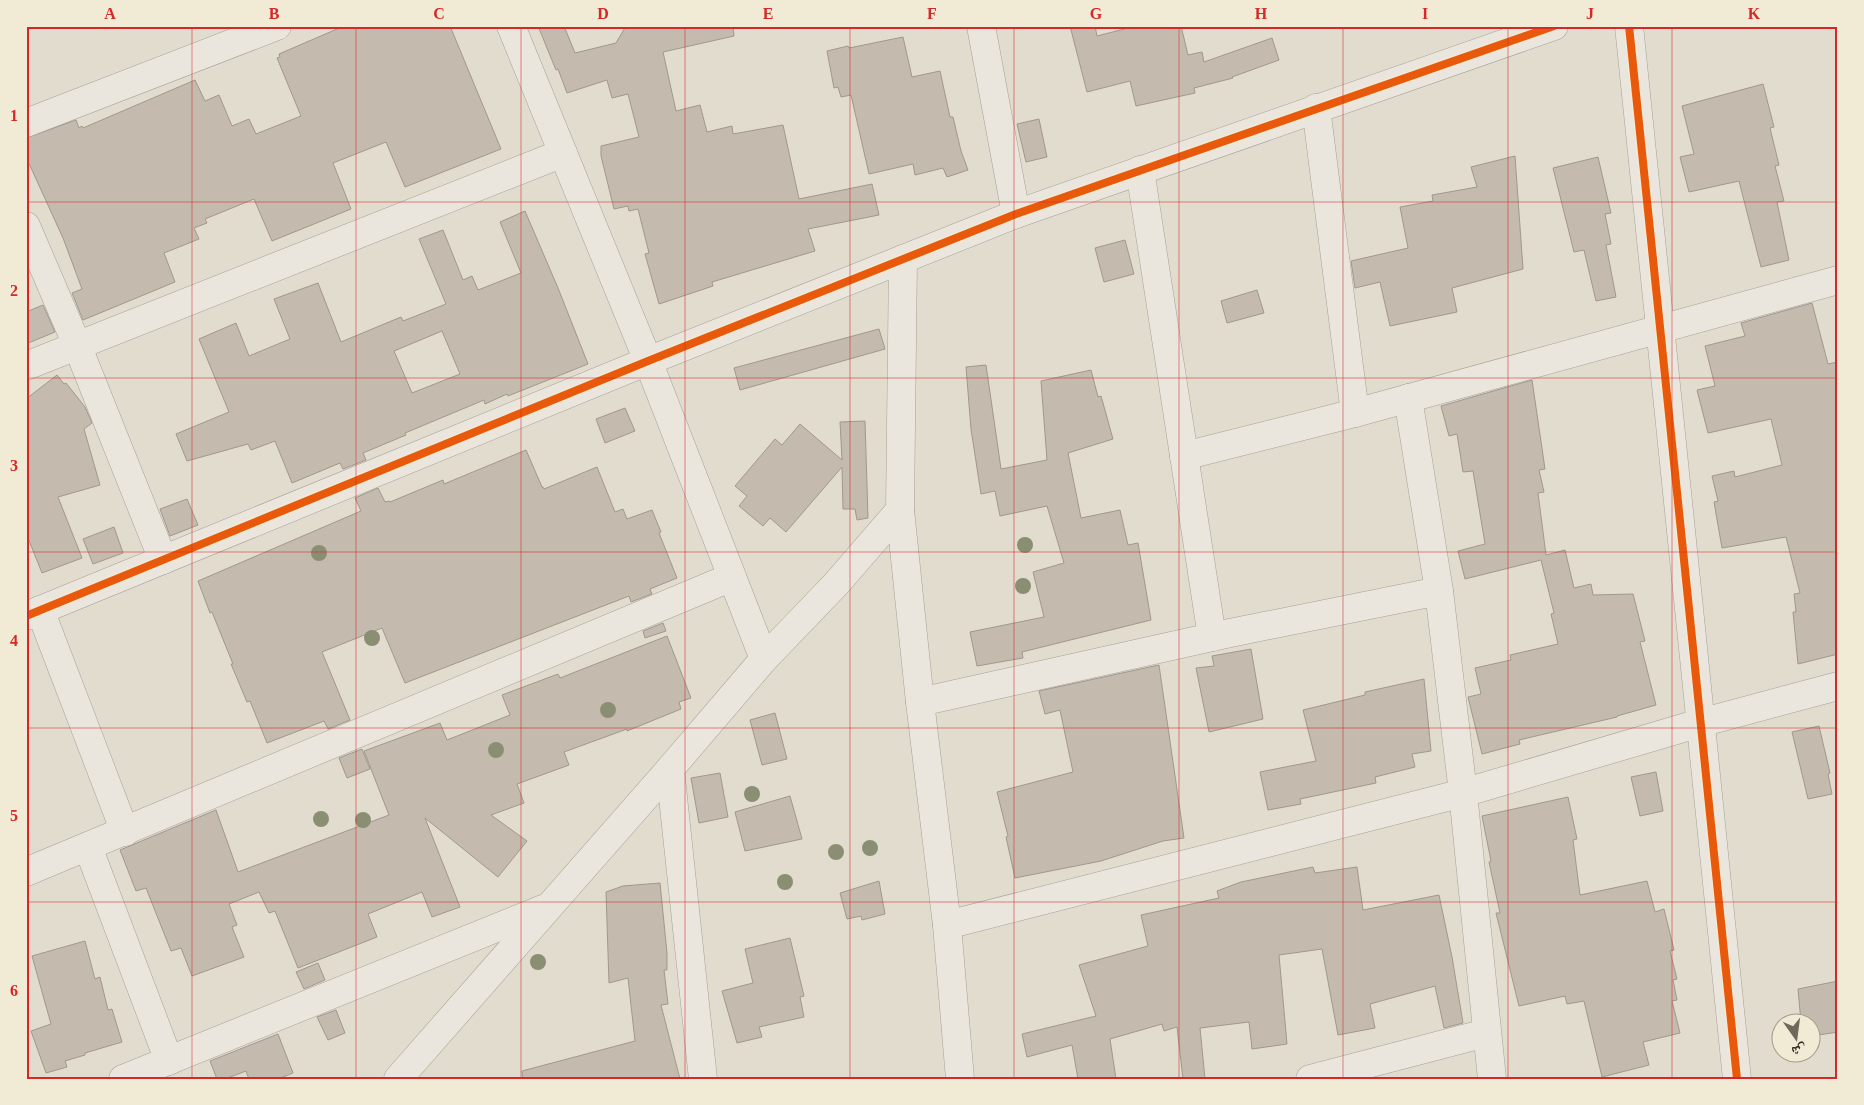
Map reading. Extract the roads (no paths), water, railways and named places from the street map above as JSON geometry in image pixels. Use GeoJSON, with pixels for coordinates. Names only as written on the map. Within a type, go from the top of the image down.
{"type":"FeatureCollection","features":[{"type":"Feature","properties":{"kind":"street"},"geometry":{"type":"LineString","coordinates":[[26,123],[235,34],[277,26]]}},
{"type":"Feature","properties":{"kind":"street"},"geometry":{"type":"LineString","coordinates":[[511,26],[648,361],[764,659]]}},
{"type":"Feature","properties":{"kind":"street"},"geometry":{"type":"LineString","coordinates":[[981,26],[1016,214]]}},
{"type":"Feature","properties":{"kind":"street"},"geometry":{"type":"LineString","coordinates":[[126,832],[33,613],[648,361],[1016,214],[1316,108],[1509,34],[1554,26]]}},
{"type":"Feature","properties":{"kind":"street"},"geometry":{"type":"LineString","coordinates":[[1629,26],[1662,328],[1737,1079]]}},
{"type":"Feature","properties":{"kind":"street"},"geometry":{"type":"LineString","coordinates":[[1316,108],[1355,413]]}},
{"type":"Feature","properties":{"kind":"street"},"geometry":{"type":"LineString","coordinates":[[26,366],[563,153]]}},
{"type":"Feature","properties":{"kind":"street"},"geometry":{"type":"LineString","coordinates":[[1140,170],[1212,637]]}},
{"type":"Feature","properties":{"kind":"street"},"geometry":{"type":"LineString","coordinates":[[26,226],[77,345],[163,560]]}},
{"type":"Feature","properties":{"kind":"street"},"geometry":{"type":"LineString","coordinates":[[902,259],[900,510],[946,925],[960,1079]]}},
{"type":"Feature","properties":{"kind":"street"},"geometry":{"type":"LineString","coordinates":[[1184,456],[1355,413],[1838,280]]}},
{"type":"Feature","properties":{"kind":"street"},"geometry":{"type":"LineString","coordinates":[[1408,398],[1439,591],[1463,793],[1492,1079]]}},
{"type":"Feature","properties":{"kind":"street"},"geometry":{"type":"LineString","coordinates":[[398,1079],[670,770],[764,659],[837,583],[900,510]]}},
{"type":"Feature","properties":{"kind":"street"},"geometry":{"type":"LineString","coordinates":[[26,872],[126,832],[732,577]]}},
{"type":"Feature","properties":{"kind":"street"},"geometry":{"type":"LineString","coordinates":[[920,702],[1212,637],[1439,591]]}},
{"type":"Feature","properties":{"kind":"street"},"geometry":{"type":"LineString","coordinates":[[946,925],[1463,793],[1700,723],[1838,686]]}},
{"type":"Feature","properties":{"kind":"street"},"geometry":{"type":"LineString","coordinates":[[670,770],[703,1079]]}},
{"type":"Feature","properties":{"kind":"street"},"geometry":{"type":"LineString","coordinates":[[88,847],[169,1061]]}},
{"type":"Feature","properties":{"kind":"street"},"geometry":{"type":"LineString","coordinates":[[123,1079],[549,907]]}},
{"type":"Feature","properties":{"kind":"street"},"geometry":{"type":"LineString","coordinates":[[1310,1079],[1486,1033]]}}]}
